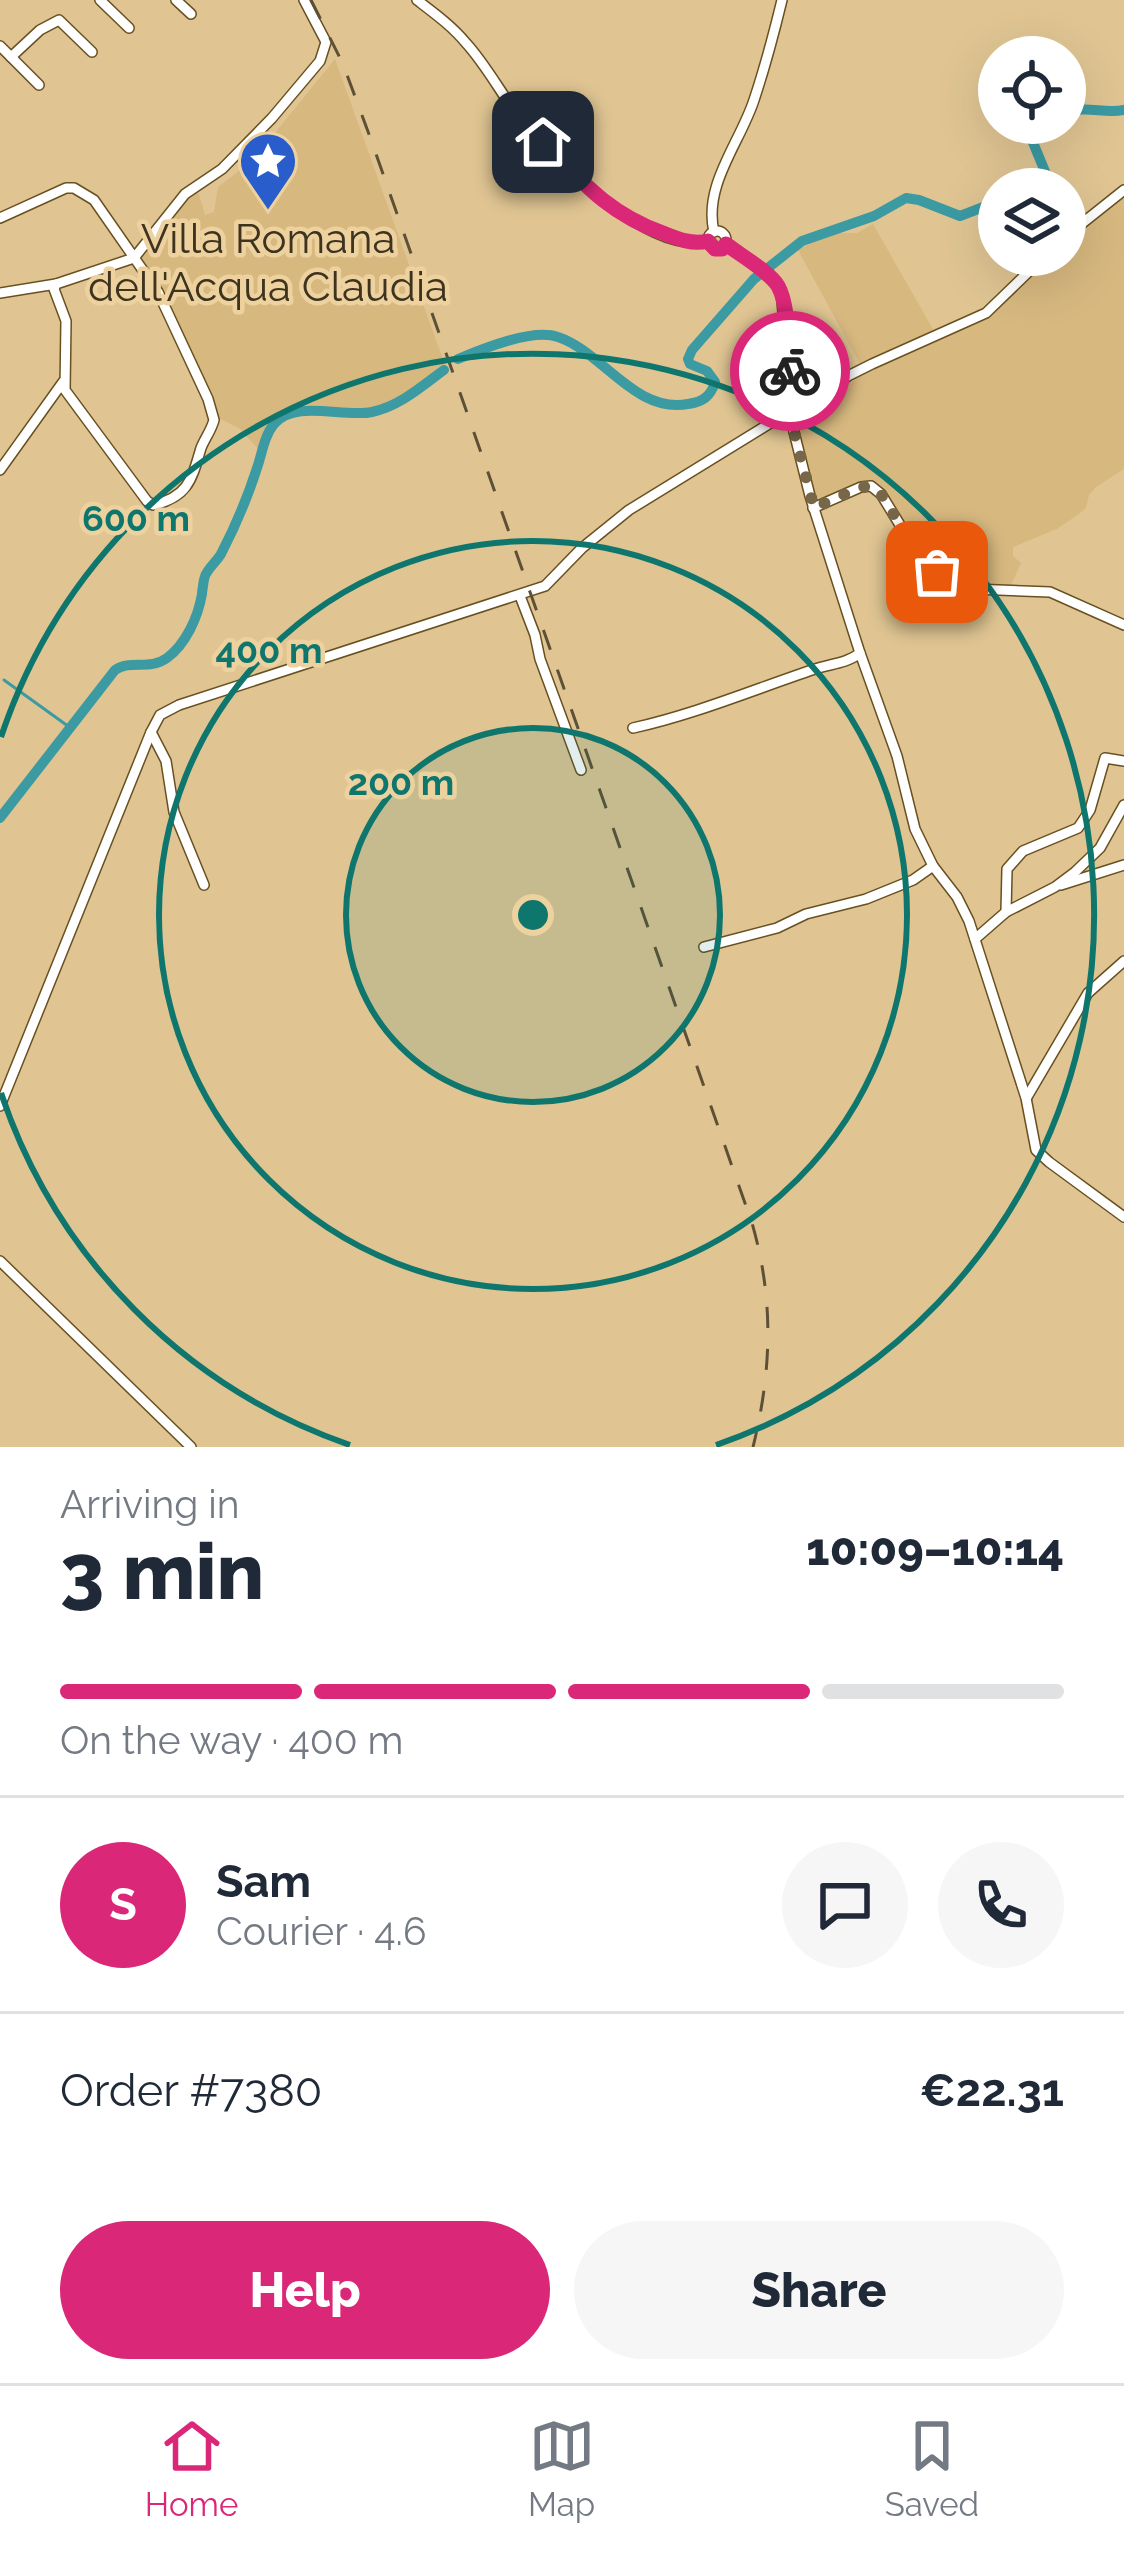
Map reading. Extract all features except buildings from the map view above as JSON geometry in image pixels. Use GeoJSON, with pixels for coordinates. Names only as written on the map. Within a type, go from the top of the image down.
{"type":"FeatureCollection","features":[{"type":"Feature","properties":{"kind":"street"},"geometry":{"type":"LineString","coordinates":[[100,0],[129,28]]}},
{"type":"Feature","properties":{"kind":"street"},"geometry":{"type":"LineString","coordinates":[[176,0],[191,14]]}},
{"type":"Feature","properties":{"kind":"street"},"geometry":{"type":"LineString","coordinates":[[0,293],[56,284],[134,258],[184,194],[247,146],[320,61],[326,42],[304,0]]}},
{"type":"Feature","properties":{"kind":"street"},"geometry":{"type":"LineString","coordinates":[[417,0],[464,40],[523,122],[610,207],[629,220],[685,242],[698,243],[723,233],[726,244],[778,286],[794,432],[860,653],[897,756],[915,830],[960,903],[975,939],[1026,1098],[1038,1154],[1124,1216]]}},
{"type":"Feature","properties":{"kind":"street"},"geometry":{"type":"LineString","coordinates":[[711,236],[717,182],[749,114],[780,2]]}},
{"type":"Feature","properties":{"kind":"street"},"geometry":{"type":"LineString","coordinates":[[11,57],[40,29],[58,20],[92,52]]}},
{"type":"Feature","properties":{"kind":"street"},"geometry":{"type":"LineString","coordinates":[[0,46],[39,86]]}},
{"type":"Feature","properties":{"kind":"street"},"geometry":{"type":"LineString","coordinates":[[0,218],[74,188],[94,200],[160,297],[214,420],[189,483],[174,499],[153,505],[147,501],[75,405],[63,382],[66,321],[54,293],[56,284]]}},
{"type":"Feature","properties":{"kind":"street"},"geometry":{"type":"LineString","coordinates":[[1086,218],[1124,190]]}},
{"type":"Feature","properties":{"kind":"street"},"geometry":{"type":"LineString","coordinates":[[0,1106],[162,713],[548,584],[582,548],[635,506],[872,364],[986,313],[1024,276]]}},
{"type":"Feature","properties":{"kind":"street"},"geometry":{"type":"LineString","coordinates":[[0,470],[63,382]]}},
{"type":"Feature","properties":{"kind":"street"},"geometry":{"type":"LineString","coordinates":[[814,508],[871,486],[881,494],[919,556],[953,583],[973,589],[1051,592],[1124,625]]}},
{"type":"Feature","properties":{"kind":"street"},"geometry":{"type":"LineString","coordinates":[[520,596],[581,770]]}},
{"type":"Feature","properties":{"kind":"street"},"geometry":{"type":"LineString","coordinates":[[633,728],[854,659],[860,653]]}},
{"type":"Feature","properties":{"kind":"street"},"geometry":{"type":"LineString","coordinates":[[152,732],[167,766],[174,812],[204,885]]}},
{"type":"Feature","properties":{"kind":"street"},"geometry":{"type":"LineString","coordinates":[[1006,912],[1007,869],[1023,851],[1078,828],[1090,810],[1105,758],[1124,761]]}},
{"type":"Feature","properties":{"kind":"street"},"geometry":{"type":"LineString","coordinates":[[1055,887],[1100,848],[1124,806]]}},
{"type":"Feature","properties":{"kind":"street"},"geometry":{"type":"LineString","coordinates":[[975,939],[1006,912],[1055,887],[1124,865]]}},
{"type":"Feature","properties":{"kind":"street"},"geometry":{"type":"LineString","coordinates":[[704,946],[866,899],[913,880],[933,866]]}},
{"type":"Feature","properties":{"kind":"street"},"geometry":{"type":"LineString","coordinates":[[1026,1098],[1088,993],[1124,961]]}},
{"type":"Feature","properties":{"kind":"street"},"geometry":{"type":"LineString","coordinates":[[0,1261],[191,1447]]}},
{"type":"Feature","properties":{"kind":"shaded area"},"geometry":{"type":"Polygon","coordinates":[[[335,59],[445,365],[406,396],[382,407],[290,411],[268,426],[261,452],[239,428],[220,419],[142,263],[143,250],[189,192],[197,188],[205,215],[214,212],[218,187],[253,160],[335,59]]]}},
{"type":"Feature","properties":{"kind":"shaded area"},"geometry":{"type":"Polygon","coordinates":[[[1124,193],[1124,469],[1096,487],[1086,508],[1076,516],[1013,547],[1013,556],[1021,563],[1011,585],[958,582],[918,549],[877,485],[859,483],[830,496],[816,496],[797,427],[812,407],[872,369],[994,312],[1031,276],[1086,276],[1086,225],[1124,193]]]}},
{"type":"Feature","properties":{"kind":"shaded area"},"geometry":{"type":"Polygon","coordinates":[[[873,224],[934,331],[860,364],[798,250],[823,236],[857,233],[873,224]]]}},
{"type":"Feature","properties":{"kind":"waterway"},"geometry":{"type":"LineString","coordinates":[[1086,110],[1124,110]]}},
{"type":"Feature","properties":{"kind":"waterway"},"geometry":{"type":"LineString","coordinates":[[1034,144],[1044,168]]}},
{"type":"Feature","properties":{"kind":"waterway"},"geometry":{"type":"LineString","coordinates":[[458,359],[508,341],[548,335],[574,345],[652,400],[669,405],[698,402],[709,395],[715,382],[707,371],[690,364],[692,350],[754,279],[802,241],[874,216],[906,198],[960,216],[978,209]]}},
{"type":"Feature","properties":{"kind":"waterway"},"geometry":{"type":"LineString","coordinates":[[0,818],[115,670],[160,662],[185,638],[198,612],[205,576],[236,522],[274,424],[294,412],[382,409],[444,370]]}},
{"type":"Feature","properties":{"kind":"waterway"},"geometry":{"type":"LineString","coordinates":[[4,680],[72,729]]}},
{"type":"Feature","properties":{"kind":"railway"},"geometry":{"type":"LineString","coordinates":[[311,0],[343,64],[370,137],[752,1223],[764,1279],[768,1335],[753,1447]]}},
{"type":"Feature","properties":{"kind":"way so far"},"geometry":{"type":"LineString","coordinates":[[790,371],[794,432],[814,508],[871,486],[881,494],[919,556],[937,572]]}},
{"type":"Feature","properties":{"kind":"place","name":"Villa Romana dell'Acqua Claudia"},"geometry":{"type":"Point","coordinates":[268,212]}},
{"type":"Feature","properties":{"kind":"route"},"geometry":{"type":"LineString","coordinates":[[543,142],[587,187],[629,220],[685,242],[708,241],[715,249],[726,244],[772,278],[783,303],[790,371]]}}]}
